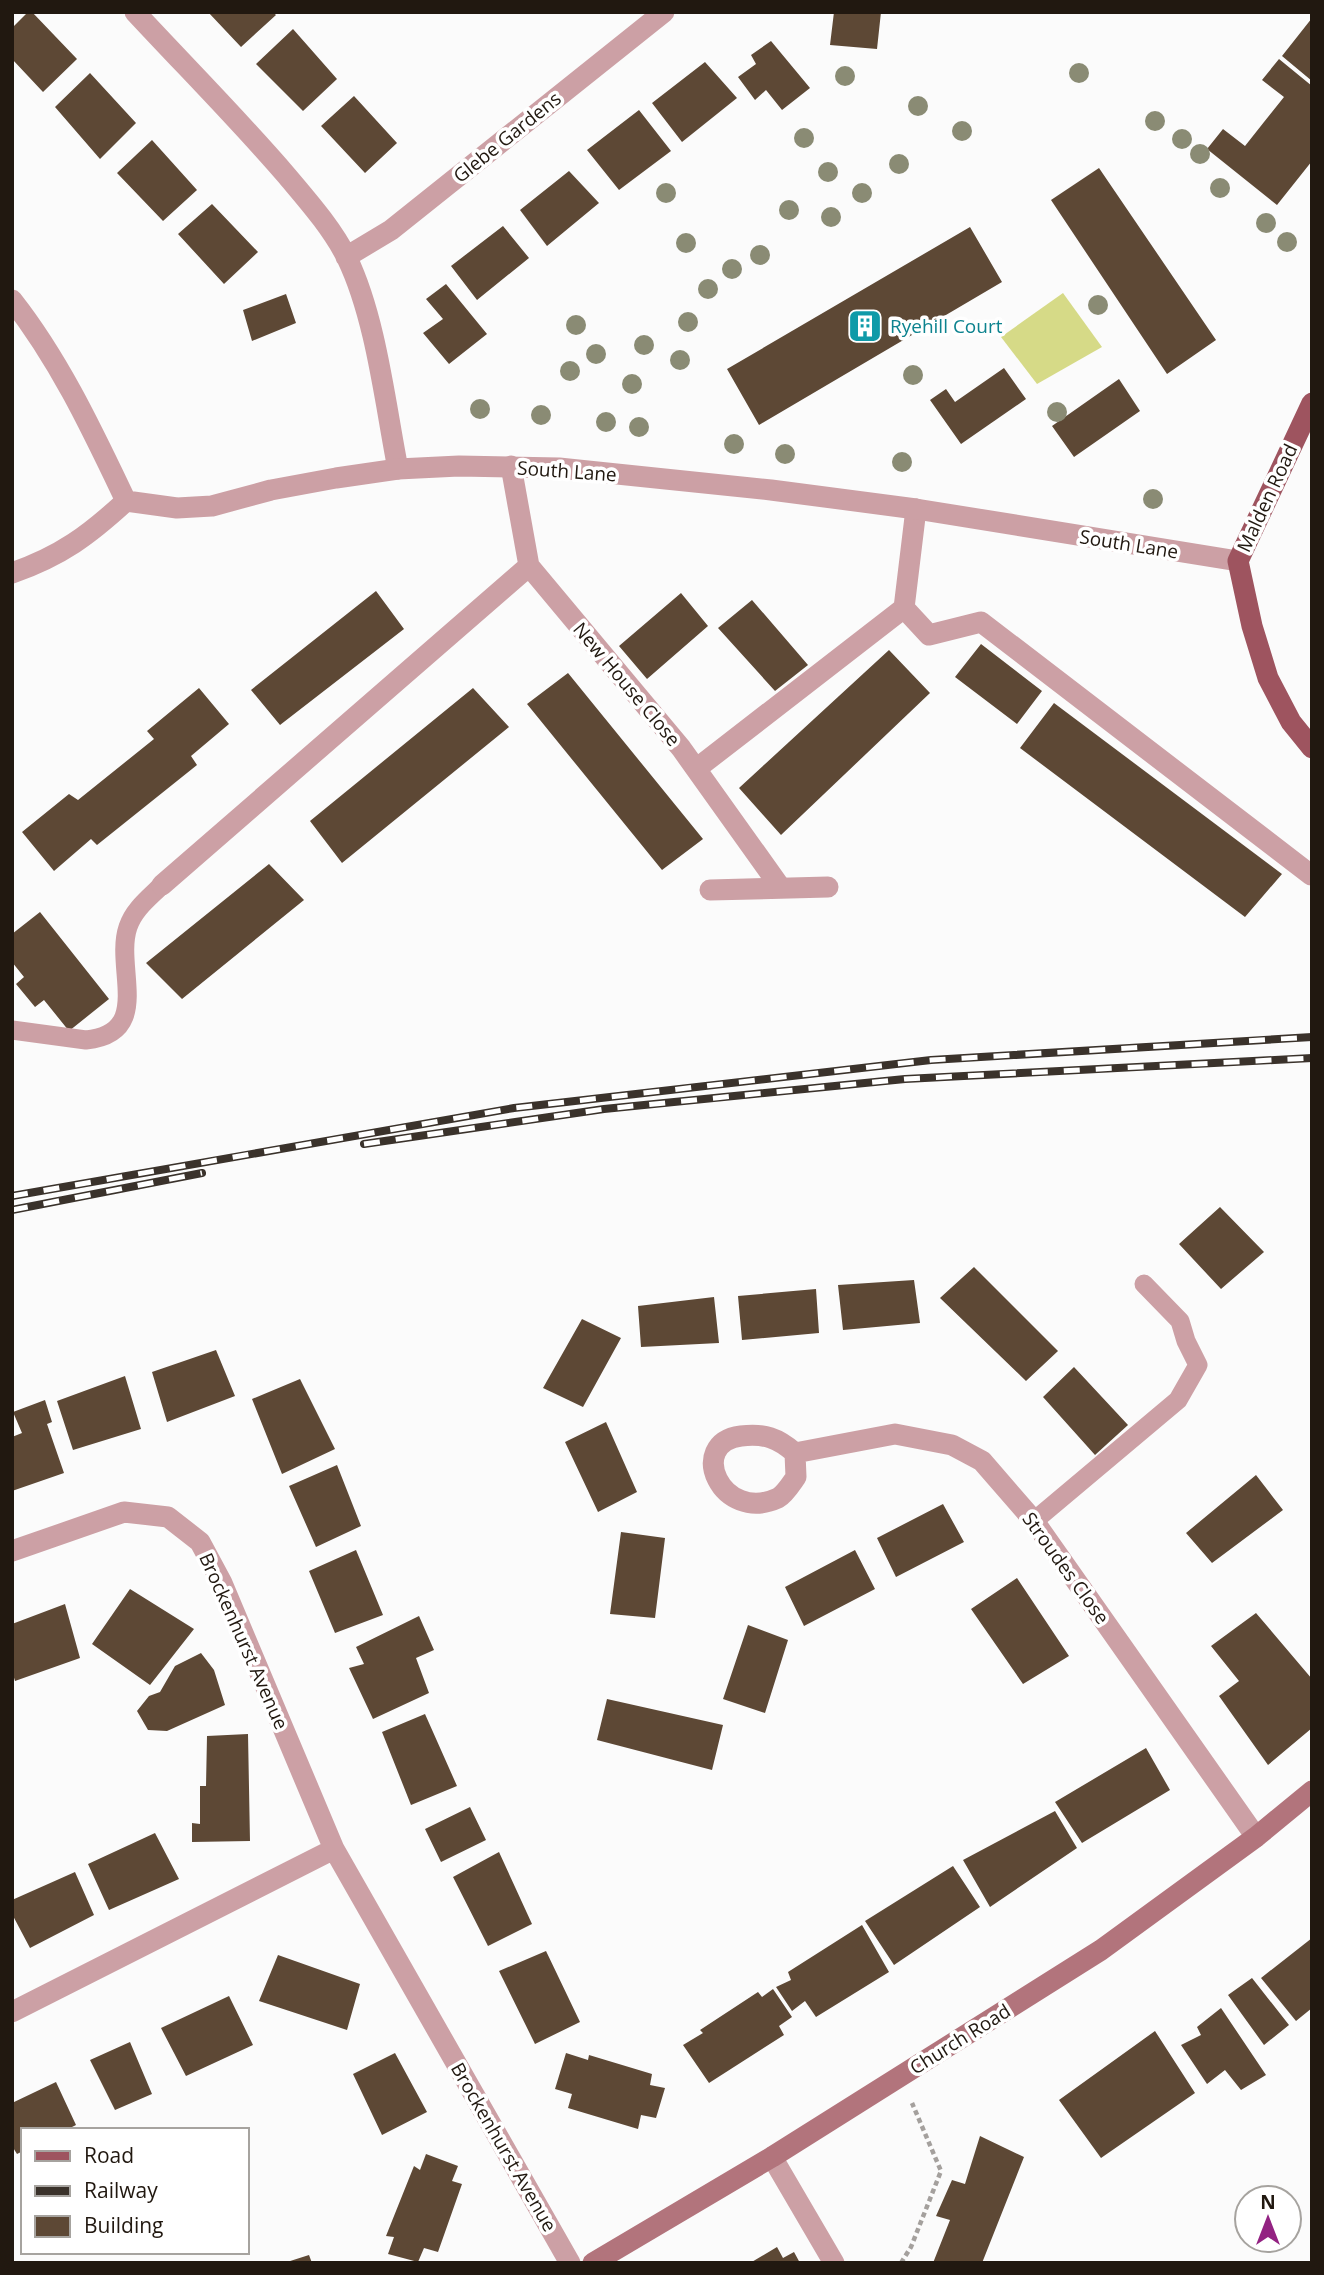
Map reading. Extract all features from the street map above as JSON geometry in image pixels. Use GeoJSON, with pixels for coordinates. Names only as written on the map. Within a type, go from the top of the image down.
{"type":"FeatureCollection","features":[{"type":"Feature","properties":{"kind":"main road","name":"Malden Road"},"geometry":{"type":"LineString","coordinates":[[1312,403],[1238,561],[1252,626],[1268,678],[1291,722],[1312,748]]}},
{"type":"Feature","properties":{"kind":"main road","name":"Church Road"},"geometry":{"type":"LineString","coordinates":[[593,2263],[772,2157],[1101,1950],[1256,1837],[1312,1791]]}},
{"type":"Feature","properties":{"kind":"street"},"geometry":{"type":"LineString","coordinates":[[135,12],[268,154],[315,210],[346,257],[362,299],[374,344],[398,469]]}},
{"type":"Feature","properties":{"kind":"street","name":"Glebe Gardens"},"geometry":{"type":"LineString","coordinates":[[346,257],[391,230],[664,12]]}},
{"type":"Feature","properties":{"kind":"street"},"geometry":{"type":"LineString","coordinates":[[12,300],[30,323],[77,402],[127,501],[71,547],[12,573]]}},
{"type":"Feature","properties":{"kind":"street","name":"South Lane"},"geometry":{"type":"LineString","coordinates":[[127,501],[177,508],[212,506],[271,490],[398,469],[511,466],[559,468],[745,487],[916,509],[1238,561]]}},
{"type":"Feature","properties":{"kind":"street","name":"New House Close"},"geometry":{"type":"LineString","coordinates":[[511,466],[529,566],[696,769],[781,888]]}},
{"type":"Feature","properties":{"kind":"street"},"geometry":{"type":"LineString","coordinates":[[696,769],[904,608],[916,509]]}},
{"type":"Feature","properties":{"kind":"street"},"geometry":{"type":"LineString","coordinates":[[162,885],[529,566]]}},
{"type":"Feature","properties":{"kind":"street"},"geometry":{"type":"LineString","coordinates":[[904,608],[929,635],[981,622],[1311,875]]}},
{"type":"Feature","properties":{"kind":"street"},"geometry":{"type":"LineString","coordinates":[[710,890],[828,887]]}},
{"type":"Feature","properties":{"kind":"street","name":"Stroudes Close"},"geometry":{"type":"LineString","coordinates":[[795,1453],[895,1434],[952,1445],[982,1461],[1034,1521],[1256,1837]]}},
{"type":"Feature","properties":{"kind":"street","name":"Brockenhurst Avenue"},"geometry":{"type":"LineString","coordinates":[[12,1552],[124,1512],[168,1517],[200,1542],[222,1583],[334,1849],[570,2263]]}},
{"type":"Feature","properties":{"kind":"street"},"geometry":{"type":"LineString","coordinates":[[12,2012],[334,1849]]}},
{"type":"Feature","properties":{"kind":"street"},"geometry":{"type":"LineString","coordinates":[[772,2157],[834,2263]]}},
{"type":"Feature","properties":{"kind":"lane"},"geometry":{"type":"LineString","coordinates":[[12,1030],[86,1040],[110,1034],[121,1024],[128,1006],[125,950],[128,925],[134,913],[162,885]]}},
{"type":"Feature","properties":{"kind":"lane"},"geometry":{"type":"LineString","coordinates":[[1034,1521],[1178,1400],[1198,1365],[1186,1342],[1180,1321],[1144,1284]]}},
{"type":"Feature","properties":{"kind":"path"},"geometry":{"type":"LineString","coordinates":[[900,2077],[941,2171],[911,2247],[901,2263]]}},
{"type":"Feature","properties":{"kind":"green space"},"geometry":{"type":"Polygon","coordinates":[[[1063,293],[1102,347],[1037,384],[1001,337],[1063,293]]]}},
{"type":"Feature","properties":{"kind":"building"},"geometry":{"type":"Polygon","coordinates":[[[28,12],[32,12],[77,59],[43,92],[12,59],[12,28],[28,12]]]}},
{"type":"Feature","properties":{"kind":"building"},"geometry":{"type":"Polygon","coordinates":[[[208,12],[273,12],[276,15],[241,47],[208,12]]]}},
{"type":"Feature","properties":{"kind":"building"},"geometry":{"type":"Polygon","coordinates":[[[834,12],[881,12],[877,49],[830,45],[834,12]]]}},
{"type":"Feature","properties":{"kind":"building"},"geometry":{"type":"Polygon","coordinates":[[[1312,18],[1312,81],[1282,56],[1312,18]]]}},
{"type":"Feature","properties":{"kind":"building"},"geometry":{"type":"Polygon","coordinates":[[[293,29],[337,79],[303,111],[256,64],[293,29]]]}},
{"type":"Feature","properties":{"kind":"building"},"geometry":{"type":"Polygon","coordinates":[[[771,41],[810,88],[782,110],[766,90],[755,100],[738,77],[756,64],[751,55],[771,41]]]}},
{"type":"Feature","properties":{"kind":"building"},"geometry":{"type":"Polygon","coordinates":[[[1279,59],[1312,86],[1312,161],[1277,205],[1207,149],[1223,129],[1245,146],[1284,97],[1262,80],[1279,59]]]}},
{"type":"Feature","properties":{"kind":"building"},"geometry":{"type":"Polygon","coordinates":[[[705,62],[737,98],[682,142],[652,103],[705,62]]]}},
{"type":"Feature","properties":{"kind":"building"},"geometry":{"type":"Polygon","coordinates":[[[90,73],[136,123],[100,159],[55,107],[90,73]]]}},
{"type":"Feature","properties":{"kind":"building"},"geometry":{"type":"Polygon","coordinates":[[[354,96],[397,143],[365,173],[321,126],[354,96]]]}},
{"type":"Feature","properties":{"kind":"building"},"geometry":{"type":"Polygon","coordinates":[[[639,110],[671,151],[619,190],[587,150],[639,110]]]}},
{"type":"Feature","properties":{"kind":"building"},"geometry":{"type":"Polygon","coordinates":[[[152,140],[197,190],[163,221],[117,173],[152,140]]]}},
{"type":"Feature","properties":{"kind":"building"},"geometry":{"type":"Polygon","coordinates":[[[1099,168],[1216,340],[1167,374],[1051,200],[1099,168]]]}},
{"type":"Feature","properties":{"kind":"building"},"geometry":{"type":"Polygon","coordinates":[[[569,171],[599,203],[547,246],[520,210],[569,171]]]}},
{"type":"Feature","properties":{"kind":"building"},"geometry":{"type":"Polygon","coordinates":[[[212,204],[258,252],[224,284],[178,234],[212,204]]]}},
{"type":"Feature","properties":{"kind":"building"},"geometry":{"type":"Polygon","coordinates":[[[503,226],[529,258],[477,300],[451,266],[503,226]]]}},
{"type":"Feature","properties":{"kind":"building","name":"Ryehill Court"},"geometry":{"type":"Polygon","coordinates":[[[970,227],[1002,282],[759,425],[727,369],[970,227]]]}},
{"type":"Feature","properties":{"kind":"building"},"geometry":{"type":"Polygon","coordinates":[[[446,284],[487,334],[449,364],[423,333],[443,319],[426,299],[446,284]]]}},
{"type":"Feature","properties":{"kind":"building"},"geometry":{"type":"Polygon","coordinates":[[[286,294],[296,323],[252,341],[243,310],[286,294]]]}},
{"type":"Feature","properties":{"kind":"building"},"geometry":{"type":"Polygon","coordinates":[[[1004,368],[1026,399],[961,444],[930,400],[946,389],[955,402],[1004,368]]]}},
{"type":"Feature","properties":{"kind":"building"},"geometry":{"type":"Polygon","coordinates":[[[1119,379],[1140,411],[1074,457],[1052,426],[1119,379]]]}},
{"type":"Feature","properties":{"kind":"building"},"geometry":{"type":"Polygon","coordinates":[[[376,591],[404,629],[280,725],[251,690],[376,591]]]}},
{"type":"Feature","properties":{"kind":"building"},"geometry":{"type":"Polygon","coordinates":[[[681,593],[708,626],[647,679],[619,646],[681,593]]]}},
{"type":"Feature","properties":{"kind":"building"},"geometry":{"type":"Polygon","coordinates":[[[752,600],[808,665],[775,691],[718,628],[752,600]]]}},
{"type":"Feature","properties":{"kind":"building"},"geometry":{"type":"Polygon","coordinates":[[[981,644],[1042,691],[1017,724],[955,677],[981,644]]]}},
{"type":"Feature","properties":{"kind":"building"},"geometry":{"type":"Polygon","coordinates":[[[889,650],[930,693],[781,835],[739,788],[889,650]]]}},
{"type":"Feature","properties":{"kind":"building"},"geometry":{"type":"Polygon","coordinates":[[[568,673],[703,839],[662,870],[527,704],[568,673]]]}},
{"type":"Feature","properties":{"kind":"building"},"geometry":{"type":"Polygon","coordinates":[[[199,688],[229,724],[191,756],[197,765],[97,845],[91,839],[54,871],[22,832],[69,794],[78,800],[154,739],[147,731],[199,688]]]}},
{"type":"Feature","properties":{"kind":"building"},"geometry":{"type":"Polygon","coordinates":[[[473,688],[509,727],[342,863],[310,821],[473,688]]]}},
{"type":"Feature","properties":{"kind":"building"},"geometry":{"type":"Polygon","coordinates":[[[1054,703],[1282,874],[1245,917],[1020,748],[1054,703]]]}},
{"type":"Feature","properties":{"kind":"building"},"geometry":{"type":"Polygon","coordinates":[[[269,864],[304,900],[182,999],[146,963],[269,864]]]}},
{"type":"Feature","properties":{"kind":"building"},"geometry":{"type":"Polygon","coordinates":[[[40,912],[109,999],[69,1031],[44,1000],[35,1007],[16,984],[24,977],[12,962],[12,934],[40,912]]]}},
{"type":"Feature","properties":{"kind":"building"},"geometry":{"type":"Polygon","coordinates":[[[1220,1207],[1264,1252],[1221,1289],[1179,1244],[1220,1207]]]}},
{"type":"Feature","properties":{"kind":"building"},"geometry":{"type":"Polygon","coordinates":[[[974,1267],[1058,1351],[1026,1381],[940,1298],[974,1267]]]}},
{"type":"Feature","properties":{"kind":"building"},"geometry":{"type":"Polygon","coordinates":[[[914,1280],[920,1323],[843,1330],[838,1285],[914,1280]]]}},
{"type":"Feature","properties":{"kind":"building"},"geometry":{"type":"Polygon","coordinates":[[[816,1289],[819,1333],[742,1340],[738,1296],[816,1289]]]}},
{"type":"Feature","properties":{"kind":"building"},"geometry":{"type":"Polygon","coordinates":[[[714,1297],[719,1343],[641,1347],[638,1306],[714,1297]]]}},
{"type":"Feature","properties":{"kind":"building"},"geometry":{"type":"Polygon","coordinates":[[[582,1319],[621,1338],[583,1407],[543,1388],[582,1319]]]}},
{"type":"Feature","properties":{"kind":"building"},"geometry":{"type":"Polygon","coordinates":[[[216,1350],[235,1396],[167,1422],[152,1372],[216,1350]]]}},
{"type":"Feature","properties":{"kind":"building"},"geometry":{"type":"Polygon","coordinates":[[[1074,1367],[1128,1425],[1095,1455],[1043,1397],[1074,1367]]]}},
{"type":"Feature","properties":{"kind":"building"},"geometry":{"type":"Polygon","coordinates":[[[125,1376],[141,1429],[73,1450],[57,1401],[125,1376]]]}},
{"type":"Feature","properties":{"kind":"building"},"geometry":{"type":"Polygon","coordinates":[[[300,1379],[335,1449],[282,1474],[252,1399],[300,1379]]]}},
{"type":"Feature","properties":{"kind":"building"},"geometry":{"type":"Polygon","coordinates":[[[45,1400],[52,1422],[47,1424],[64,1473],[12,1491],[12,1437],[22,1433],[13,1412],[45,1400]]]}},
{"type":"Feature","properties":{"kind":"building"},"geometry":{"type":"Polygon","coordinates":[[[606,1422],[637,1492],[598,1512],[565,1442],[606,1422]]]}},
{"type":"Feature","properties":{"kind":"building"},"geometry":{"type":"Polygon","coordinates":[[[337,1465],[361,1526],[316,1547],[289,1486],[337,1465]]]}},
{"type":"Feature","properties":{"kind":"building"},"geometry":{"type":"Polygon","coordinates":[[[1256,1475],[1283,1510],[1212,1563],[1186,1533],[1256,1475]]]}},
{"type":"Feature","properties":{"kind":"building"},"geometry":{"type":"Polygon","coordinates":[[[943,1504],[964,1542],[896,1577],[877,1538],[943,1504]]]}},
{"type":"Feature","properties":{"kind":"building"},"geometry":{"type":"Polygon","coordinates":[[[621,1532],[665,1538],[655,1618],[610,1614],[621,1532]]]}},
{"type":"Feature","properties":{"kind":"building"},"geometry":{"type":"Polygon","coordinates":[[[356,1550],[383,1615],[335,1633],[309,1571],[356,1550]]]}},
{"type":"Feature","properties":{"kind":"building"},"geometry":{"type":"Polygon","coordinates":[[[855,1550],[875,1589],[804,1626],[785,1587],[855,1550]]]}},
{"type":"Feature","properties":{"kind":"building"},"geometry":{"type":"Polygon","coordinates":[[[1017,1578],[1069,1656],[1023,1684],[971,1609],[1017,1578]]]}},
{"type":"Feature","properties":{"kind":"building"},"geometry":{"type":"Polygon","coordinates":[[[130,1589],[194,1629],[150,1685],[92,1644],[130,1589]]]}},
{"type":"Feature","properties":{"kind":"building"},"geometry":{"type":"Polygon","coordinates":[[[65,1604],[80,1658],[15,1681],[12,1671],[12,1624],[65,1604]]]}},
{"type":"Feature","properties":{"kind":"building"},"geometry":{"type":"Polygon","coordinates":[[[1256,1613],[1312,1679],[1312,1728],[1268,1765],[1219,1696],[1239,1681],[1211,1646],[1256,1613]]]}},
{"type":"Feature","properties":{"kind":"building"},"geometry":{"type":"Polygon","coordinates":[[[419,1616],[434,1650],[416,1658],[429,1693],[373,1719],[349,1668],[364,1664],[356,1647],[419,1616]]]}},
{"type":"Feature","properties":{"kind":"building"},"geometry":{"type":"Polygon","coordinates":[[[748,1625],[788,1640],[765,1713],[723,1699],[748,1625]]]}},
{"type":"Feature","properties":{"kind":"building"},"geometry":{"type":"Polygon","coordinates":[[[201,1653],[214,1670],[225,1705],[167,1731],[148,1730],[137,1711],[149,1696],[160,1692],[175,1666],[201,1653]]]}},
{"type":"Feature","properties":{"kind":"building"},"geometry":{"type":"Polygon","coordinates":[[[607,1699],[723,1725],[712,1770],[597,1740],[607,1699]]]}},
{"type":"Feature","properties":{"kind":"building"},"geometry":{"type":"Polygon","coordinates":[[[425,1714],[457,1786],[411,1805],[382,1732],[425,1714]]]}},
{"type":"Feature","properties":{"kind":"building"},"geometry":{"type":"Polygon","coordinates":[[[248,1734],[250,1841],[192,1842],[192,1823],[200,1824],[200,1786],[206,1786],[207,1736],[248,1734]]]}},
{"type":"Feature","properties":{"kind":"building"},"geometry":{"type":"Polygon","coordinates":[[[1146,1748],[1170,1790],[1082,1843],[1055,1802],[1146,1748]]]}},
{"type":"Feature","properties":{"kind":"building"},"geometry":{"type":"Polygon","coordinates":[[[470,1807],[486,1840],[441,1862],[425,1829],[470,1807]]]}},
{"type":"Feature","properties":{"kind":"building"},"geometry":{"type":"Polygon","coordinates":[[[1055,1811],[1077,1848],[990,1907],[963,1860],[1055,1811]]]}},
{"type":"Feature","properties":{"kind":"building"},"geometry":{"type":"Polygon","coordinates":[[[155,1833],[179,1879],[109,1910],[88,1864],[155,1833]]]}},
{"type":"Feature","properties":{"kind":"building"},"geometry":{"type":"Polygon","coordinates":[[[499,1852],[532,1924],[488,1946],[453,1877],[499,1852]]]}},
{"type":"Feature","properties":{"kind":"building"},"geometry":{"type":"Polygon","coordinates":[[[953,1866],[980,1907],[894,1965],[865,1921],[953,1866]]]}},
{"type":"Feature","properties":{"kind":"building"},"geometry":{"type":"Polygon","coordinates":[[[75,1872],[94,1915],[30,1948],[12,1914],[12,1900],[75,1872]]]}},
{"type":"Feature","properties":{"kind":"building"},"geometry":{"type":"Polygon","coordinates":[[[862,1925],[889,1972],[816,2017],[805,2001],[792,2011],[776,1987],[791,1980],[788,1972],[862,1925]]]}},
{"type":"Feature","properties":{"kind":"building"},"geometry":{"type":"Polygon","coordinates":[[[1312,1938],[1312,2008],[1296,2021],[1261,1978],[1312,1938]]]}},
{"type":"Feature","properties":{"kind":"building"},"geometry":{"type":"Polygon","coordinates":[[[546,1951],[580,2022],[535,2044],[499,1971],[546,1951]]]}},
{"type":"Feature","properties":{"kind":"building"},"geometry":{"type":"Polygon","coordinates":[[[278,1955],[360,1984],[347,2030],[259,2001],[278,1955]]]}},
{"type":"Feature","properties":{"kind":"building"},"geometry":{"type":"Polygon","coordinates":[[[1252,1978],[1289,2025],[1264,2045],[1228,1995],[1252,1978]]]}},
{"type":"Feature","properties":{"kind":"building"},"geometry":{"type":"Polygon","coordinates":[[[773,1989],[792,2017],[779,2026],[784,2035],[709,2083],[683,2045],[703,2033],[700,2030],[758,1992],[762,1997],[773,1989]]]}},
{"type":"Feature","properties":{"kind":"building"},"geometry":{"type":"Polygon","coordinates":[[[229,1996],[253,2045],[186,2076],[161,2028],[229,1996]]]}},
{"type":"Feature","properties":{"kind":"building"},"geometry":{"type":"Polygon","coordinates":[[[1221,2008],[1266,2075],[1241,2090],[1225,2070],[1207,2084],[1181,2045],[1201,2035],[1197,2027],[1221,2008]]]}},
{"type":"Feature","properties":{"kind":"building"},"geometry":{"type":"Polygon","coordinates":[[[1155,2031],[1195,2093],[1101,2158],[1059,2100],[1155,2031]]]}},
{"type":"Feature","properties":{"kind":"building"},"geometry":{"type":"Polygon","coordinates":[[[130,2042],[152,2094],[115,2110],[90,2060],[130,2042]]]}},
{"type":"Feature","properties":{"kind":"building"},"geometry":{"type":"Polygon","coordinates":[[[395,2053],[427,2112],[382,2135],[353,2074],[395,2053]]]}},
{"type":"Feature","properties":{"kind":"building"},"geometry":{"type":"Polygon","coordinates":[[[566,2053],[588,2060],[589,2055],[652,2074],[650,2085],[665,2088],[656,2118],[641,2115],[638,2129],[568,2108],[572,2094],[555,2089],[566,2053]]]}},
{"type":"Feature","properties":{"kind":"building"},"geometry":{"type":"Polygon","coordinates":[[[56,2082],[76,2125],[70,2128],[21,2128],[21,2152],[17,2154],[12,2146],[12,2103],[56,2082]]]}},
{"type":"Feature","properties":{"kind":"building"},"geometry":{"type":"Polygon","coordinates":[[[980,2136],[1024,2157],[982,2263],[933,2263],[950,2220],[936,2216],[952,2180],[965,2184],[980,2136]]]}},
{"type":"Feature","properties":{"kind":"building"},"geometry":{"type":"Polygon","coordinates":[[[426,2154],[458,2166],[452,2181],[462,2184],[438,2252],[424,2248],[418,2262],[388,2254],[394,2237],[386,2236],[414,2166],[420,2170],[426,2154]]]}},
{"type":"Feature","properties":{"kind":"building"},"geometry":{"type":"Polygon","coordinates":[[[777,2247],[783,2258],[794,2252],[800,2263],[750,2263],[777,2247]]]}},
{"type":"Feature","properties":{"kind":"building"},"geometry":{"type":"Polygon","coordinates":[[[309,2255],[312,2263],[287,2263],[287,2262],[309,2255]]]}},
{"type":"Feature","properties":{"kind":"railway"},"geometry":{"type":"LineString","coordinates":[[12,1196],[514,1108],[931,1060],[1312,1037]]}},
{"type":"Feature","properties":{"kind":"railway"},"geometry":{"type":"LineString","coordinates":[[364,1144],[604,1109],[905,1079],[1312,1058]]}},
{"type":"Feature","properties":{"kind":"railway"},"geometry":{"type":"LineString","coordinates":[[12,1210],[202,1173]]}},
{"type":"Feature","properties":{"kind":"place","name":"Ryehill Court"},"geometry":{"type":"Point","coordinates":[865,326]}}]}
